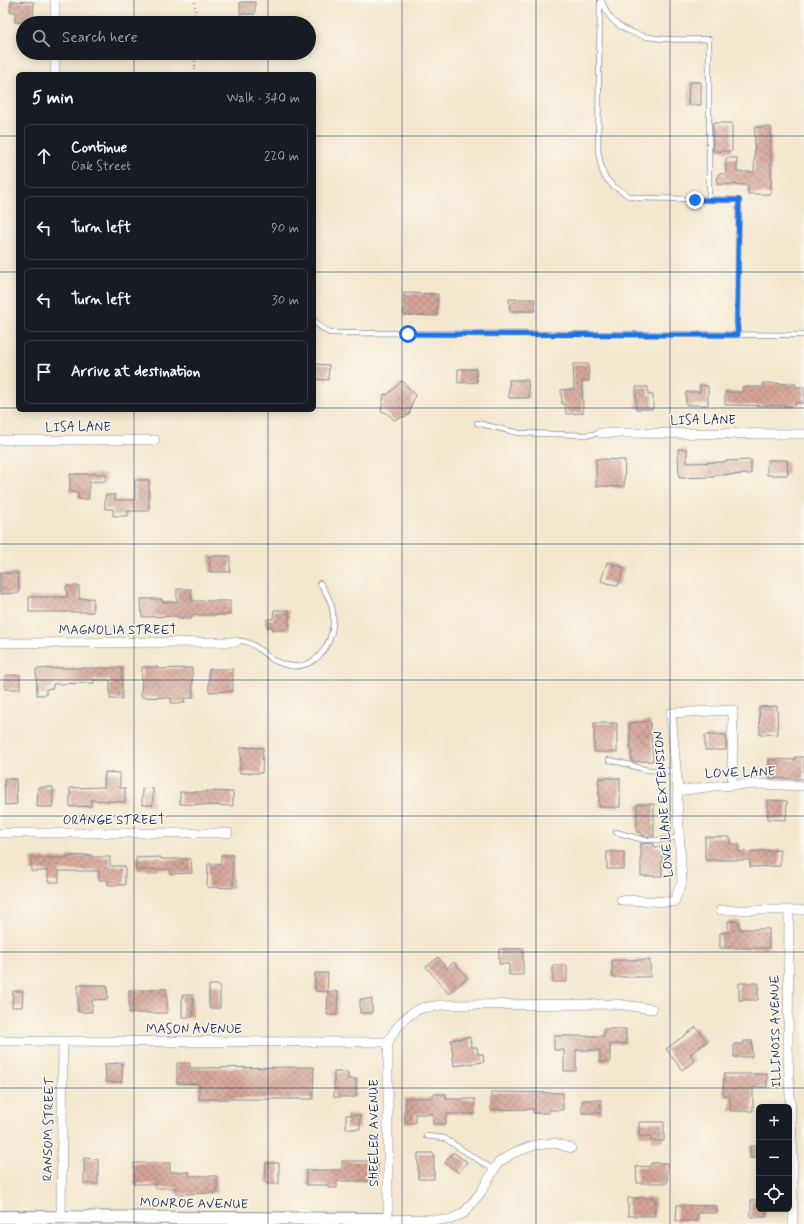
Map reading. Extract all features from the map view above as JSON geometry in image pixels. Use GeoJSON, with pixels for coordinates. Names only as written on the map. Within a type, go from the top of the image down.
{"type":"FeatureCollection","features":[{"type":"Feature","properties":{"kind":"street"},"geometry":{"type":"LineString","coordinates":[[55,0],[55,16]]}},
{"type":"Feature","properties":{"kind":"street"},"geometry":{"type":"LineString","coordinates":[[55,60],[55,72]]}},
{"type":"Feature","properties":{"kind":"street","name":"LISA LANE"},"geometry":{"type":"LineString","coordinates":[[601,432],[804,434]]}},
{"type":"Feature","properties":{"kind":"street","name":"LISA LANE"},"geometry":{"type":"LineString","coordinates":[[0,440],[155,440]]}},
{"type":"Feature","properties":{"kind":"street","name":"MAGNOLIA STREET"},"geometry":{"type":"LineString","coordinates":[[0,643],[236,642]]}},
{"type":"Feature","properties":{"kind":"street","name":"LOVE LANE EXTENSION"},"geometry":{"type":"LineString","coordinates":[[621,900],[674,902],[682,882],[677,797],[678,791],[671,713],[734,710],[732,785]]}},
{"type":"Feature","properties":{"kind":"street","name":"LOVE LANE"},"geometry":{"type":"LineString","coordinates":[[678,791],[732,785],[758,784],[804,786]]}},
{"type":"Feature","properties":{"kind":"street","name":"ORANGE STREET"},"geometry":{"type":"LineString","coordinates":[[0,834],[228,833]]}},
{"type":"Feature","properties":{"kind":"street"},"geometry":{"type":"LineString","coordinates":[[721,910],[804,910]]}},
{"type":"Feature","properties":{"kind":"street","name":"ILLINOIS AVENUE"},"geometry":{"type":"LineString","coordinates":[[789,910],[788,1056],[793,1159],[793,1224]]}},
{"type":"Feature","properties":{"kind":"street"},"geometry":{"type":"LineString","coordinates":[[388,1042],[395,1029],[412,1014],[421,1008],[441,1005],[616,1004],[652,1009]]}},
{"type":"Feature","properties":{"kind":"street","name":"MASON AVENUE"},"geometry":{"type":"LineString","coordinates":[[0,1042],[388,1042]]}},
{"type":"Feature","properties":{"kind":"street","name":"RANSOM STREET"},"geometry":{"type":"LineString","coordinates":[[61,1216],[63,1042]]}},
{"type":"Feature","properties":{"kind":"street","name":"SHEELER AVENUE"},"geometry":{"type":"LineString","coordinates":[[388,1042],[388,1222]]}},
{"type":"Feature","properties":{"kind":"street"},"geometry":{"type":"LineString","coordinates":[[388,1222],[449,1220],[464,1213],[481,1192],[498,1163],[513,1153],[535,1145],[555,1143],[571,1148]]}},
{"type":"Feature","properties":{"kind":"street","name":"MONROE AVENUE"},"geometry":{"type":"LineString","coordinates":[[0,1217],[61,1216],[85,1220],[388,1222]]}},
{"type":"Feature","properties":{"kind":"lane"},"geometry":{"type":"LineString","coordinates":[[601,0],[609,16],[619,26],[627,31],[658,38],[683,40],[709,39],[709,200]]}},
{"type":"Feature","properties":{"kind":"lane"},"geometry":{"type":"LineString","coordinates":[[601,0],[598,150],[604,176],[612,186],[621,192],[639,198],[739,200],[738,335]]}},
{"type":"Feature","properties":{"kind":"lane"},"geometry":{"type":"LineString","coordinates":[[316,322],[330,333],[804,335]]}},
{"type":"Feature","properties":{"kind":"lane"},"geometry":{"type":"LineString","coordinates":[[477,423],[519,433],[586,434],[601,432]]}},
{"type":"Feature","properties":{"kind":"lane"},"geometry":{"type":"LineString","coordinates":[[236,642],[243,641],[250,644],[274,661],[284,665],[303,665],[318,658],[324,652],[328,643],[333,623],[333,609],[331,601],[320,583]]}},
{"type":"Feature","properties":{"kind":"lane"},"geometry":{"type":"LineString","coordinates":[[609,760],[647,770],[676,771]]}},
{"type":"Feature","properties":{"kind":"lane"},"geometry":{"type":"LineString","coordinates":[[616,832],[644,840],[660,840],[679,837]]}},
{"type":"Feature","properties":{"kind":"lane"},"geometry":{"type":"LineString","coordinates":[[426,1136],[444,1138],[494,1170]]}},
{"type":"Feature","properties":{"kind":"path"},"geometry":{"type":"LineString","coordinates":[[195,0],[195,16]]}},
{"type":"Feature","properties":{"kind":"path"},"geometry":{"type":"LineString","coordinates":[[195,60],[195,72]]}},
{"type":"Feature","properties":{"kind":"building"},"geometry":{"type":"Polygon","coordinates":[[[11,1],[34,2],[33,16],[16,16],[15,22],[16,12],[10,12],[11,1]]]}},
{"type":"Feature","properties":{"kind":"building"},"geometry":{"type":"Polygon","coordinates":[[[240,2],[255,2],[255,14],[240,14],[240,2]]]}},
{"type":"Feature","properties":{"kind":"building"},"geometry":{"type":"Polygon","coordinates":[[[689,82],[701,82],[701,105],[688,105],[689,82]]]}},
{"type":"Feature","properties":{"kind":"building"},"geometry":{"type":"Polygon","coordinates":[[[713,123],[732,123],[732,151],[713,151],[713,123]]]}},
{"type":"Feature","properties":{"kind":"building"},"geometry":{"type":"Polygon","coordinates":[[[755,127],[771,127],[771,194],[748,194],[748,185],[717,184],[718,174],[726,174],[726,158],[737,158],[737,172],[754,172],[755,127]]]}},
{"type":"Feature","properties":{"kind":"building"},"geometry":{"type":"Polygon","coordinates":[[[404,293],[438,294],[437,316],[404,315],[404,293]]]}},
{"type":"Feature","properties":{"kind":"building"},"geometry":{"type":"Polygon","coordinates":[[[509,299],[535,299],[535,311],[510,311],[509,299]]]}},
{"type":"Feature","properties":{"kind":"building"},"geometry":{"type":"Polygon","coordinates":[[[316,364],[329,365],[328,380],[316,379],[316,364]]]}},
{"type":"Feature","properties":{"kind":"building"},"geometry":{"type":"Polygon","coordinates":[[[573,364],[588,364],[589,381],[582,381],[583,413],[566,414],[565,404],[562,404],[561,390],[574,389],[573,364]]]}},
{"type":"Feature","properties":{"kind":"building"},"geometry":{"type":"Polygon","coordinates":[[[458,369],[476,369],[477,382],[458,383],[458,369]]]}},
{"type":"Feature","properties":{"kind":"building"},"geometry":{"type":"Polygon","coordinates":[[[509,380],[528,380],[529,398],[509,398],[509,380]]]}},
{"type":"Feature","properties":{"kind":"building"},"geometry":{"type":"Polygon","coordinates":[[[402,381],[415,394],[409,415],[394,420],[387,413],[381,411],[384,394],[387,395],[402,381]]]}},
{"type":"Feature","properties":{"kind":"building"},"geometry":{"type":"Polygon","coordinates":[[[763,383],[796,384],[795,387],[804,387],[804,403],[795,403],[795,406],[725,405],[725,392],[742,392],[742,387],[763,387],[763,383]]]}},
{"type":"Feature","properties":{"kind":"building"},"geometry":{"type":"Polygon","coordinates":[[[700,385],[708,386],[708,405],[686,405],[686,392],[700,392],[700,385]]]}},
{"type":"Feature","properties":{"kind":"building"},"geometry":{"type":"Polygon","coordinates":[[[636,387],[648,387],[648,395],[653,395],[653,409],[636,409],[636,387]]]}},
{"type":"Feature","properties":{"kind":"building"},"geometry":{"type":"Polygon","coordinates":[[[678,449],[687,449],[687,463],[751,460],[751,474],[679,478],[678,449]]]}},
{"type":"Feature","properties":{"kind":"building"},"geometry":{"type":"Polygon","coordinates":[[[596,459],[625,460],[624,487],[596,486],[596,459]]]}},
{"type":"Feature","properties":{"kind":"building"},"geometry":{"type":"Polygon","coordinates":[[[767,460],[787,460],[788,475],[767,475],[767,460]]]}},
{"type":"Feature","properties":{"kind":"building"},"geometry":{"type":"Polygon","coordinates":[[[70,474],[106,474],[106,481],[89,482],[89,499],[78,499],[78,492],[70,492],[70,474]]]}},
{"type":"Feature","properties":{"kind":"building"},"geometry":{"type":"Polygon","coordinates":[[[135,480],[149,480],[149,511],[128,511],[128,516],[113,516],[113,509],[105,509],[105,495],[115,495],[115,500],[135,500],[135,480]]]}},
{"type":"Feature","properties":{"kind":"building"},"geometry":{"type":"Polygon","coordinates":[[[209,556],[230,556],[230,572],[210,572],[209,556]]]}},
{"type":"Feature","properties":{"kind":"building"},"geometry":{"type":"Polygon","coordinates":[[[607,562],[624,568],[618,586],[601,581],[607,562]]]}},
{"type":"Feature","properties":{"kind":"building"},"geometry":{"type":"Polygon","coordinates":[[[0,573],[18,573],[19,593],[0,594],[0,573]]]}},
{"type":"Feature","properties":{"kind":"building"},"geometry":{"type":"Polygon","coordinates":[[[66,586],[79,586],[79,599],[93,598],[93,612],[29,612],[29,597],[67,597],[66,586]]]}},
{"type":"Feature","properties":{"kind":"building"},"geometry":{"type":"Polygon","coordinates":[[[177,589],[191,589],[192,601],[230,601],[230,615],[192,615],[192,618],[178,618],[178,616],[142,617],[141,599],[162,599],[162,602],[177,602],[177,589]]]}},
{"type":"Feature","properties":{"kind":"building"},"geometry":{"type":"Polygon","coordinates":[[[274,610],[289,610],[289,630],[273,630],[273,627],[267,627],[267,619],[273,619],[274,610]]]}},
{"type":"Feature","properties":{"kind":"building"},"geometry":{"type":"Polygon","coordinates":[[[142,667],[158,667],[158,669],[192,668],[193,698],[184,698],[185,703],[171,703],[171,698],[141,697],[142,667]]]}},
{"type":"Feature","properties":{"kind":"building"},"geometry":{"type":"Polygon","coordinates":[[[122,668],[122,699],[110,699],[110,680],[94,680],[94,683],[53,684],[53,688],[46,689],[46,695],[37,695],[36,669],[122,668]]]}},
{"type":"Feature","properties":{"kind":"building"},"geometry":{"type":"Polygon","coordinates":[[[209,669],[233,669],[233,691],[209,692],[209,669]]]}},
{"type":"Feature","properties":{"kind":"building"},"geometry":{"type":"Polygon","coordinates":[[[5,675],[20,675],[20,689],[5,689],[5,675]]]}},
{"type":"Feature","properties":{"kind":"building"},"geometry":{"type":"Polygon","coordinates":[[[777,706],[778,734],[760,735],[759,707],[777,706]]]}},
{"type":"Feature","properties":{"kind":"building"},"geometry":{"type":"Polygon","coordinates":[[[650,721],[653,761],[632,762],[629,723],[650,721]]]}},
{"type":"Feature","properties":{"kind":"building"},"geometry":{"type":"Polygon","coordinates":[[[594,723],[617,723],[617,752],[594,752],[594,723]]]}},
{"type":"Feature","properties":{"kind":"building"},"geometry":{"type":"Polygon","coordinates":[[[705,735],[726,735],[726,750],[705,750],[705,735]]]}},
{"type":"Feature","properties":{"kind":"building"},"geometry":{"type":"Polygon","coordinates":[[[241,747],[263,748],[262,773],[240,773],[241,747]]]}},
{"type":"Feature","properties":{"kind":"building"},"geometry":{"type":"Polygon","coordinates":[[[795,757],[804,757],[804,779],[769,778],[769,759],[795,760],[795,757]]]}},
{"type":"Feature","properties":{"kind":"building"},"geometry":{"type":"Polygon","coordinates":[[[105,772],[120,773],[120,788],[125,788],[125,802],[91,800],[91,806],[70,807],[70,788],[104,787],[105,772]]]}},
{"type":"Feature","properties":{"kind":"building"},"geometry":{"type":"Polygon","coordinates":[[[599,778],[620,778],[620,807],[599,807],[599,778]]]}},
{"type":"Feature","properties":{"kind":"building"},"geometry":{"type":"Polygon","coordinates":[[[4,779],[16,779],[17,804],[5,805],[4,779]]]}},
{"type":"Feature","properties":{"kind":"building"},"geometry":{"type":"Polygon","coordinates":[[[38,787],[53,787],[53,807],[37,807],[38,787]]]}},
{"type":"Feature","properties":{"kind":"building"},"geometry":{"type":"Polygon","coordinates":[[[153,788],[153,805],[142,805],[142,789],[153,788]]]}},
{"type":"Feature","properties":{"kind":"building"},"geometry":{"type":"Polygon","coordinates":[[[180,792],[233,792],[233,806],[180,804],[180,792]]]}},
{"type":"Feature","properties":{"kind":"building"},"geometry":{"type":"Polygon","coordinates":[[[768,800],[787,801],[786,820],[768,819],[768,800]]]}},
{"type":"Feature","properties":{"kind":"building"},"geometry":{"type":"Polygon","coordinates":[[[637,804],[654,804],[654,836],[645,836],[641,835],[641,832],[637,832],[637,804]]]}},
{"type":"Feature","properties":{"kind":"building"},"geometry":{"type":"Polygon","coordinates":[[[705,837],[730,837],[730,844],[739,844],[739,852],[780,850],[780,866],[750,867],[750,860],[705,860],[705,837]]]}},
{"type":"Feature","properties":{"kind":"building"},"geometry":{"type":"Polygon","coordinates":[[[641,843],[654,844],[654,847],[662,847],[662,876],[641,876],[641,843]]]}},
{"type":"Feature","properties":{"kind":"building"},"geometry":{"type":"Polygon","coordinates":[[[607,852],[624,852],[624,869],[607,869],[607,852]]]}},
{"type":"Feature","properties":{"kind":"building"},"geometry":{"type":"Polygon","coordinates":[[[92,855],[92,857],[110,857],[110,866],[125,866],[125,885],[108,885],[108,880],[99,880],[99,871],[59,871],[59,882],[48,882],[48,871],[31,871],[31,858],[68,858],[68,856],[92,855]]]}},
{"type":"Feature","properties":{"kind":"building"},"geometry":{"type":"Polygon","coordinates":[[[221,855],[233,855],[233,888],[207,887],[208,864],[221,864],[221,855]]]}},
{"type":"Feature","properties":{"kind":"building"},"geometry":{"type":"Polygon","coordinates":[[[161,857],[161,859],[191,859],[192,873],[170,874],[170,869],[136,870],[136,858],[161,857]]]}},
{"type":"Feature","properties":{"kind":"building"},"geometry":{"type":"Polygon","coordinates":[[[728,921],[739,921],[739,929],[769,929],[769,948],[720,948],[720,933],[728,933],[728,921]]]}},
{"type":"Feature","properties":{"kind":"building"},"geometry":{"type":"Polygon","coordinates":[[[499,949],[523,949],[523,975],[509,975],[509,964],[499,964],[499,949]]]}},
{"type":"Feature","properties":{"kind":"building"},"geometry":{"type":"Polygon","coordinates":[[[438,957],[447,968],[454,962],[467,978],[449,994],[426,967],[438,957]]]}},
{"type":"Feature","properties":{"kind":"building"},"geometry":{"type":"Polygon","coordinates":[[[612,960],[650,960],[650,977],[612,977],[612,960]]]}},
{"type":"Feature","properties":{"kind":"building"},"geometry":{"type":"Polygon","coordinates":[[[553,965],[567,965],[567,982],[553,982],[553,965]]]}},
{"type":"Feature","properties":{"kind":"building"},"geometry":{"type":"Polygon","coordinates":[[[315,973],[328,973],[327,992],[315,991],[315,973]]]}},
{"type":"Feature","properties":{"kind":"building"},"geometry":{"type":"Polygon","coordinates":[[[739,983],[758,983],[758,1000],[739,1000],[739,983]]]}},
{"type":"Feature","properties":{"kind":"building"},"geometry":{"type":"Polygon","coordinates":[[[78,985],[107,985],[108,999],[92,1000],[92,1012],[78,1012],[78,985]]]}},
{"type":"Feature","properties":{"kind":"building"},"geometry":{"type":"Polygon","coordinates":[[[209,985],[220,985],[220,1008],[209,1008],[209,985]]]}},
{"type":"Feature","properties":{"kind":"building"},"geometry":{"type":"Polygon","coordinates":[[[167,989],[167,1013],[129,1013],[129,990],[167,989]]]}},
{"type":"Feature","properties":{"kind":"building"},"geometry":{"type":"Polygon","coordinates":[[[13,991],[23,991],[22,1007],[12,1007],[13,991]]]}},
{"type":"Feature","properties":{"kind":"building"},"geometry":{"type":"Polygon","coordinates":[[[328,991],[338,992],[337,1015],[327,1015],[328,991]]]}},
{"type":"Feature","properties":{"kind":"building"},"geometry":{"type":"Polygon","coordinates":[[[182,995],[193,995],[193,1017],[182,1017],[182,995]]]}},
{"type":"Feature","properties":{"kind":"building"},"geometry":{"type":"Polygon","coordinates":[[[360,999],[372,999],[372,1013],[360,1013],[360,999]]]}},
{"type":"Feature","properties":{"kind":"building"},"geometry":{"type":"Polygon","coordinates":[[[696,1027],[707,1042],[690,1054],[695,1061],[682,1070],[666,1049],[696,1027]]]}},
{"type":"Feature","properties":{"kind":"building"},"geometry":{"type":"Polygon","coordinates":[[[604,1029],[626,1029],[626,1044],[610,1044],[610,1062],[600,1062],[600,1050],[576,1050],[576,1071],[564,1071],[564,1050],[554,1050],[554,1036],[604,1036],[604,1029]]]}},
{"type":"Feature","properties":{"kind":"building"},"geometry":{"type":"Polygon","coordinates":[[[470,1037],[471,1047],[477,1047],[478,1054],[483,1054],[484,1062],[454,1066],[451,1040],[470,1037]]]}},
{"type":"Feature","properties":{"kind":"building"},"geometry":{"type":"Polygon","coordinates":[[[744,1041],[752,1041],[752,1057],[734,1057],[734,1044],[744,1044],[744,1041]]]}},
{"type":"Feature","properties":{"kind":"building"},"geometry":{"type":"Polygon","coordinates":[[[122,1063],[122,1082],[106,1082],[105,1064],[122,1063]]]}},
{"type":"Feature","properties":{"kind":"building"},"geometry":{"type":"Polygon","coordinates":[[[177,1063],[190,1063],[190,1068],[314,1067],[313,1099],[199,1099],[199,1084],[177,1083],[177,1063]]]}},
{"type":"Feature","properties":{"kind":"building"},"geometry":{"type":"Polygon","coordinates":[[[334,1072],[348,1072],[348,1079],[356,1079],[356,1097],[334,1097],[334,1072]]]}},
{"type":"Feature","properties":{"kind":"building"},"geometry":{"type":"Polygon","coordinates":[[[724,1074],[767,1074],[767,1087],[753,1087],[753,1111],[730,1111],[730,1096],[723,1096],[724,1074]]]}},
{"type":"Feature","properties":{"kind":"building"},"geometry":{"type":"Polygon","coordinates":[[[491,1092],[563,1093],[563,1110],[549,1110],[549,1113],[533,1113],[533,1109],[491,1110],[491,1092]]]}},
{"type":"Feature","properties":{"kind":"building"},"geometry":{"type":"Polygon","coordinates":[[[433,1094],[446,1094],[446,1099],[475,1099],[475,1114],[446,1114],[446,1124],[433,1124],[433,1114],[415,1114],[415,1123],[405,1123],[405,1098],[433,1098],[433,1094]]]}},
{"type":"Feature","properties":{"kind":"building"},"geometry":{"type":"Polygon","coordinates":[[[582,1100],[601,1100],[601,1113],[582,1113],[582,1100]]]}},
{"type":"Feature","properties":{"kind":"building"},"geometry":{"type":"Polygon","coordinates":[[[346,1115],[360,1115],[360,1129],[346,1129],[346,1115]]]}},
{"type":"Feature","properties":{"kind":"building"},"geometry":{"type":"Polygon","coordinates":[[[639,1122],[664,1122],[664,1141],[651,1141],[651,1136],[639,1136],[639,1122]]]}},
{"type":"Feature","properties":{"kind":"building"},"geometry":{"type":"Polygon","coordinates":[[[750,1146],[756,1146],[756,1158],[750,1158],[750,1146]]]}},
{"type":"Feature","properties":{"kind":"building"},"geometry":{"type":"Polygon","coordinates":[[[453,1152],[467,1162],[459,1173],[445,1163],[453,1152]]]}},
{"type":"Feature","properties":{"kind":"building"},"geometry":{"type":"Polygon","coordinates":[[[418,1153],[434,1153],[434,1179],[418,1179],[418,1153]]]}},
{"type":"Feature","properties":{"kind":"building"},"geometry":{"type":"Polygon","coordinates":[[[84,1158],[98,1159],[98,1184],[84,1184],[84,1158]]]}},
{"type":"Feature","properties":{"kind":"building"},"geometry":{"type":"Polygon","coordinates":[[[342,1161],[377,1161],[377,1181],[337,1181],[337,1188],[328,1188],[328,1185],[306,1185],[306,1170],[342,1170],[342,1161]]]}},
{"type":"Feature","properties":{"kind":"building"},"geometry":{"type":"Polygon","coordinates":[[[134,1163],[170,1163],[170,1172],[189,1172],[189,1176],[217,1176],[217,1193],[176,1194],[176,1188],[155,1188],[155,1184],[134,1184],[134,1163]]]}},
{"type":"Feature","properties":{"kind":"building"},"geometry":{"type":"Polygon","coordinates":[[[266,1163],[279,1163],[279,1184],[266,1184],[266,1163]]]}},
{"type":"Feature","properties":{"kind":"building"},"geometry":{"type":"Polygon","coordinates":[[[651,1163],[667,1163],[667,1183],[637,1183],[636,1167],[651,1166],[651,1163]]]}},
{"type":"Feature","properties":{"kind":"building"},"geometry":{"type":"Polygon","coordinates":[[[628,1198],[655,1198],[655,1216],[628,1216],[628,1198]]]}},
{"type":"Feature","properties":{"kind":"building"},"geometry":{"type":"Polygon","coordinates":[[[751,1200],[756,1200],[756,1212],[766,1212],[766,1217],[751,1217],[751,1200]]]}},
{"type":"Feature","properties":{"kind":"building"},"geometry":{"type":"Polygon","coordinates":[[[677,1205],[717,1206],[717,1213],[697,1213],[697,1221],[676,1221],[677,1205]]]}},
{"type":"Feature","properties":{"kind":"route"},"geometry":{"type":"LineString","coordinates":[[408,334],[738,335],[739,200],[695,200]]}}]}
